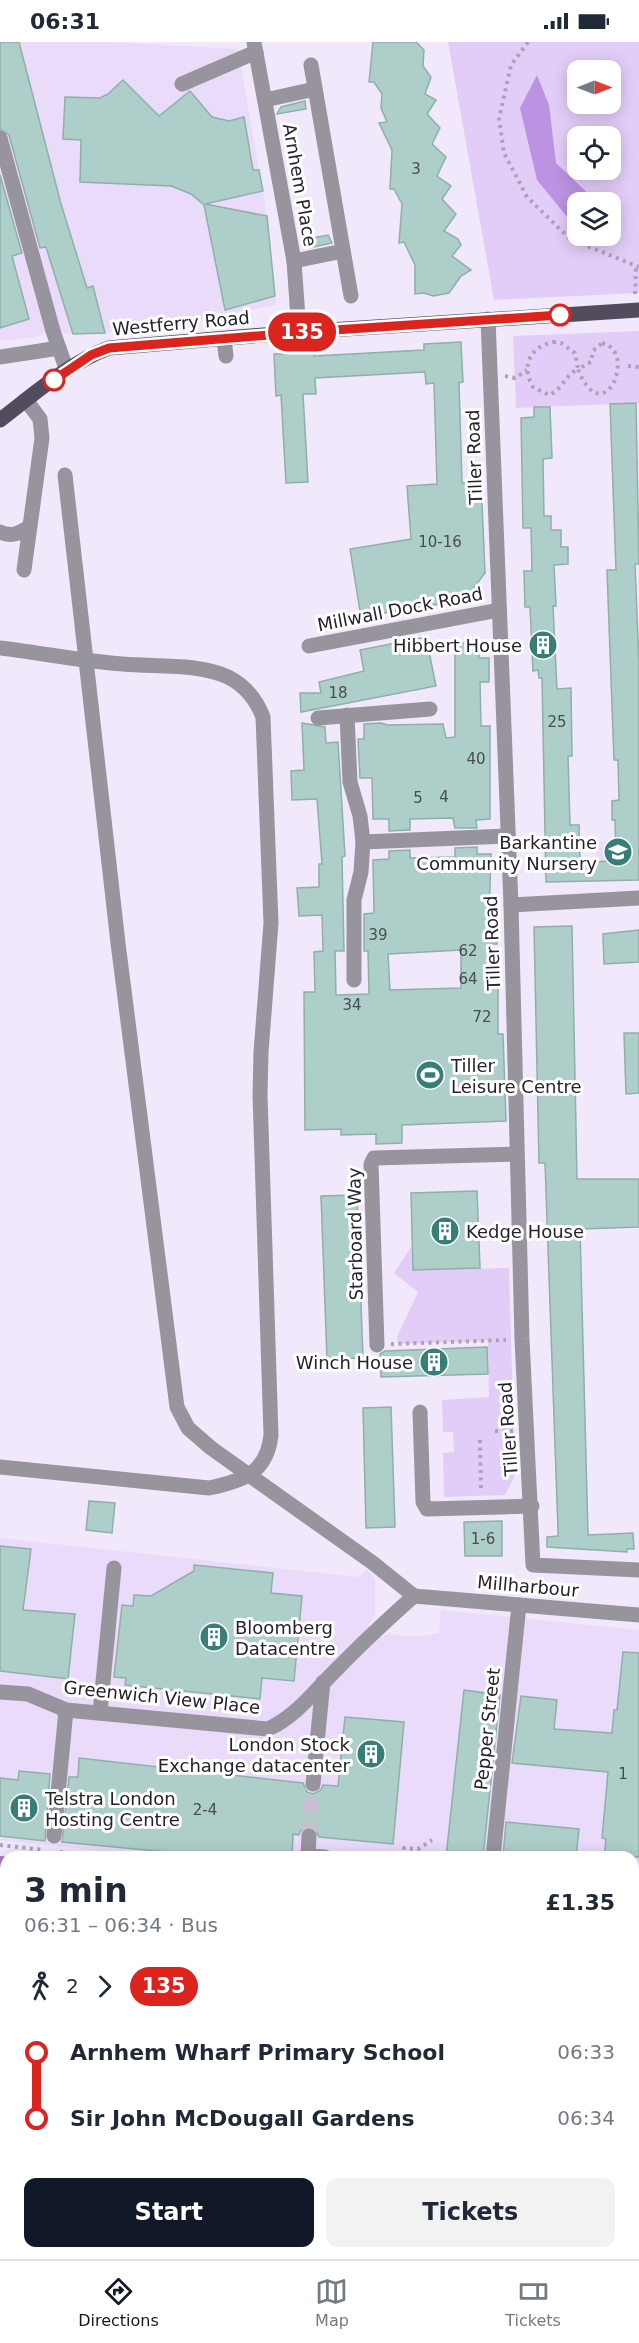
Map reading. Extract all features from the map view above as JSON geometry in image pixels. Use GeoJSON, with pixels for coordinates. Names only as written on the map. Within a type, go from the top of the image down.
{"type":"FeatureCollection","features":[{"type":"Feature","properties":{"kind":"main road","name":"Westferry Road"},"geometry":{"type":"LineString","coordinates":[[0,420],[91,355],[109,348],[299,332],[639,310]]}},
{"type":"Feature","properties":{"kind":"street"},"geometry":{"type":"LineString","coordinates":[[182,84],[254,46]]}},
{"type":"Feature","properties":{"kind":"street","name":"Arnhem Place"},"geometry":{"type":"LineString","coordinates":[[254,46],[294,261],[299,332]]}},
{"type":"Feature","properties":{"kind":"street"},"geometry":{"type":"LineString","coordinates":[[311,65],[351,296]]}},
{"type":"Feature","properties":{"kind":"street"},"geometry":{"type":"LineString","coordinates":[[265,100],[315,89]]}},
{"type":"Feature","properties":{"kind":"street"},"geometry":{"type":"LineString","coordinates":[[0,138],[67,371]]}},
{"type":"Feature","properties":{"kind":"street"},"geometry":{"type":"LineString","coordinates":[[294,261],[344,251]]}},
{"type":"Feature","properties":{"kind":"street","name":"Tiller Road"},"geometry":{"type":"LineString","coordinates":[[488,319],[511,905],[522,1339],[532,1506],[533,1564],[639,1570]]}},
{"type":"Feature","properties":{"kind":"street"},"geometry":{"type":"LineString","coordinates":[[224,339],[226,356]]}},
{"type":"Feature","properties":{"kind":"street"},"geometry":{"type":"LineString","coordinates":[[0,357],[59,348]]}},
{"type":"Feature","properties":{"kind":"street"},"geometry":{"type":"LineString","coordinates":[[24,570],[42,438],[40,420],[26,400]]}},
{"type":"Feature","properties":{"kind":"street"},"geometry":{"type":"LineString","coordinates":[[65,475],[118,943],[177,1407],[188,1428],[373,1563],[414,1596]]}},
{"type":"Feature","properties":{"kind":"street"},"geometry":{"type":"LineString","coordinates":[[0,532],[6,535],[19,534],[29,527]]}},
{"type":"Feature","properties":{"kind":"street","name":"Millwall Dock Road"},"geometry":{"type":"LineString","coordinates":[[309,646],[499,610]]}},
{"type":"Feature","properties":{"kind":"street"},"geometry":{"type":"LineString","coordinates":[[0,648],[86,659],[207,670],[228,677],[245,688],[257,701],[263,717],[271,924],[260,1095],[271,1435],[266,1460],[259,1469],[209,1488],[0,1467]]}},
{"type":"Feature","properties":{"kind":"street"},"geometry":{"type":"LineString","coordinates":[[318,718],[430,709]]}},
{"type":"Feature","properties":{"kind":"street"},"geometry":{"type":"LineString","coordinates":[[347,715],[350,783],[360,816],[363,842],[354,900],[354,980]]}},
{"type":"Feature","properties":{"kind":"street"},"geometry":{"type":"LineString","coordinates":[[363,842],[507,836]]}},
{"type":"Feature","properties":{"kind":"street"},"geometry":{"type":"LineString","coordinates":[[511,905],[639,898]]}},
{"type":"Feature","properties":{"kind":"street","name":"Starboard Way"},"geometry":{"type":"LineString","coordinates":[[377,1344],[371,1164],[374,1158],[516,1154]]}},
{"type":"Feature","properties":{"kind":"street"},"geometry":{"type":"LineString","coordinates":[[420,1412],[423,1502],[427,1509],[532,1506]]}},
{"type":"Feature","properties":{"kind":"street"},"geometry":{"type":"LineString","coordinates":[[100,1713],[114,1568]]}},
{"type":"Feature","properties":{"kind":"street","name":"Millharbour"},"geometry":{"type":"LineString","coordinates":[[414,1596],[639,1615]]}},
{"type":"Feature","properties":{"kind":"street","name":"Greenwich View Place"},"geometry":{"type":"LineString","coordinates":[[0,1692],[28,1694],[66,1710],[268,1729],[284,1722],[374,1631],[414,1596]]}},
{"type":"Feature","properties":{"kind":"street","name":"Pepper Street"},"geometry":{"type":"LineString","coordinates":[[494,1851],[519,1605]]}},
{"type":"Feature","properties":{"kind":"street"},"geometry":{"type":"LineString","coordinates":[[313,1784],[323,1682]]}},
{"type":"Feature","properties":{"kind":"street"},"geometry":{"type":"LineString","coordinates":[[54,1836],[66,1710]]}},
{"type":"Feature","properties":{"kind":"street"},"geometry":{"type":"LineString","coordinates":[[308,1851],[309,1836]]}},
{"type":"Feature","properties":{"kind":"path"},"geometry":{"type":"LineString","coordinates":[[528,42],[511,65],[500,119],[504,153],[527,197],[570,239],[638,267],[635,297],[639,296]]}},
{"type":"Feature","properties":{"kind":"path"},"geometry":{"type":"LineString","coordinates":[[618,387],[605,393],[590,390],[584,386],[578,369],[575,353],[561,343],[544,344],[531,354],[526,370],[533,387],[549,394],[561,387],[568,374],[578,369],[591,362],[593,351],[602,343],[617,347],[622,353]]}},
{"type":"Feature","properties":{"kind":"path"},"geometry":{"type":"LineString","coordinates":[[626,360],[627,375]]}},
{"type":"Feature","properties":{"kind":"path"},"geometry":{"type":"LineString","coordinates":[[628,366],[639,367]]}},
{"type":"Feature","properties":{"kind":"path"},"geometry":{"type":"LineString","coordinates":[[377,1344],[522,1339]]}},
{"type":"Feature","properties":{"kind":"path"},"geometry":{"type":"LineString","coordinates":[[495,1431],[514,1431]]}},
{"type":"Feature","properties":{"kind":"path"},"geometry":{"type":"LineString","coordinates":[[480,1440],[481,1496]]}},
{"type":"Feature","properties":{"kind":"path"},"geometry":{"type":"LineString","coordinates":[[404,1851],[404,1848],[418,1849],[432,1840]]}},
{"type":"Feature","properties":{"kind":"shaded area"},"geometry":{"type":"Polygon","coordinates":[[[0,42],[112,42],[238,49],[267,216],[276,305],[182,324],[105,333],[101,317],[81,324],[83,335],[64,333],[60,330],[44,332],[41,336],[0,341],[0,42]]]}},
{"type":"Feature","properties":{"kind":"shaded area"},"geometry":{"type":"Polygon","coordinates":[[[448,42],[639,42],[639,293],[494,300],[448,42]]]}},
{"type":"Feature","properties":{"kind":"shaded area"},"geometry":{"type":"Polygon","coordinates":[[[537,75],[549,105],[556,163],[567,173],[567,180],[574,180],[586,192],[567,192],[567,217],[537,180],[520,108],[537,75]]]}},
{"type":"Feature","properties":{"kind":"shaded area"},"geometry":{"type":"Polygon","coordinates":[[[639,331],[639,403],[516,408],[513,336],[639,331]]]}},
{"type":"Feature","properties":{"kind":"shaded area","name":"Barkantine Community Nursery"},"geometry":{"type":"Polygon","coordinates":[[[639,840],[616,880],[598,881],[596,842],[639,840]]]}},
{"type":"Feature","properties":{"kind":"shaded area"},"geometry":{"type":"Polygon","coordinates":[[[411,1247],[414,1270],[509,1268],[515,1475],[505,1495],[444,1497],[443,1453],[454,1452],[453,1432],[443,1432],[442,1400],[489,1397],[488,1341],[398,1344],[397,1337],[418,1292],[394,1273],[411,1247]]]}},
{"type":"Feature","properties":{"kind":"shaded area"},"geometry":{"type":"Polygon","coordinates":[[[0,1538],[359,1577],[367,1570],[375,1579],[375,1615],[368,1625],[382,1638],[387,1634],[418,1637],[439,1633],[441,1610],[639,1630],[639,1851],[102,1851],[0,1840],[0,1538]]]}},
{"type":"Feature","properties":{"kind":"building"},"geometry":{"type":"Polygon","coordinates":[[[0,42],[19,42],[61,204],[87,288],[93,286],[105,333],[73,334],[46,247],[40,248],[9,135],[0,129],[0,42]]]}},
{"type":"Feature","properties":{"kind":"building"},"geometry":{"type":"Polygon","coordinates":[[[373,42],[416,42],[424,50],[423,66],[431,77],[425,94],[436,100],[427,114],[440,128],[432,144],[446,157],[437,176],[451,186],[442,199],[456,214],[444,231],[458,239],[461,245],[452,256],[471,270],[461,276],[449,293],[433,296],[424,293],[415,294],[415,265],[404,242],[399,243],[402,204],[394,189],[390,189],[392,150],[379,123],[387,122],[381,108],[382,94],[374,82],[369,82],[373,42]]]}},
{"type":"Feature","properties":{"kind":"building"},"geometry":{"type":"Polygon","coordinates":[[[123,80],[159,116],[190,91],[212,117],[229,121],[244,117],[253,170],[259,170],[263,191],[205,204],[267,216],[275,296],[225,310],[204,205],[191,194],[171,186],[80,182],[81,140],[63,139],[65,97],[100,98],[123,80]]]}},
{"type":"Feature","properties":{"kind":"building"},"geometry":{"type":"Polygon","coordinates":[[[305,101],[306,109],[277,114],[281,107],[305,101]]]}},
{"type":"Feature","properties":{"kind":"building"},"geometry":{"type":"Polygon","coordinates":[[[0,175],[22,253],[12,256],[29,319],[0,328],[0,175]]]}},
{"type":"Feature","properties":{"kind":"building"},"geometry":{"type":"Polygon","coordinates":[[[328,235],[332,243],[309,248],[302,240],[328,235]]]}},
{"type":"Feature","properties":{"kind":"building"},"geometry":{"type":"Polygon","coordinates":[[[461,342],[463,382],[459,383],[462,483],[481,481],[485,573],[464,600],[361,617],[350,549],[411,539],[407,486],[437,484],[434,383],[426,384],[425,372],[315,378],[316,394],[303,394],[308,482],[286,483],[281,395],[276,396],[274,354],[314,353],[314,356],[424,350],[424,344],[461,342]]]}},
{"type":"Feature","properties":{"kind":"building"},"geometry":{"type":"Polygon","coordinates":[[[636,403],[639,564],[635,564],[639,664],[639,880],[546,882],[542,678],[539,678],[538,670],[533,671],[530,607],[525,607],[524,571],[532,571],[531,528],[523,528],[521,418],[534,417],[534,407],[550,407],[552,458],[543,459],[544,516],[551,516],[551,530],[561,530],[561,547],[568,547],[568,564],[554,565],[556,606],[553,606],[557,689],[571,688],[572,756],[568,756],[570,825],[579,825],[580,862],[616,861],[612,801],[619,800],[618,760],[614,760],[607,570],[616,570],[610,404],[636,403]]]}},
{"type":"Feature","properties":{"kind":"building"},"geometry":{"type":"Polygon","coordinates":[[[426,637],[436,686],[301,712],[300,693],[321,693],[319,682],[364,671],[360,650],[426,637]]]}},
{"type":"Feature","properties":{"kind":"building"},"geometry":{"type":"Polygon","coordinates":[[[455,643],[479,643],[479,658],[489,658],[489,682],[480,682],[481,726],[490,726],[490,819],[476,820],[477,828],[455,828],[453,818],[410,819],[410,830],[389,831],[389,819],[373,819],[372,778],[360,778],[358,739],[364,739],[364,724],[381,723],[388,725],[443,724],[446,738],[455,737],[455,643]]]}},
{"type":"Feature","properties":{"kind":"building"},"geometry":{"type":"Polygon","coordinates":[[[302,723],[325,727],[326,743],[338,742],[345,856],[342,857],[344,951],[335,951],[336,995],[369,994],[368,951],[364,951],[364,914],[374,913],[373,860],[389,859],[389,851],[410,850],[410,858],[455,857],[455,848],[477,847],[477,854],[491,854],[489,920],[497,920],[497,944],[488,944],[488,986],[498,986],[498,1034],[503,1034],[506,1121],[402,1125],[402,1143],[376,1144],[376,1134],[341,1135],[341,1129],[305,1130],[304,992],[315,992],[314,952],[323,951],[322,915],[299,916],[297,888],[319,887],[319,864],[322,864],[317,799],[292,800],[291,771],[304,770],[302,723]],[[461,950],[388,954],[390,990],[461,988],[461,950]]]}},
{"type":"Feature","properties":{"kind":"building"},"geometry":{"type":"Polygon","coordinates":[[[572,926],[577,1179],[639,1179],[639,1227],[580,1229],[588,1535],[633,1533],[634,1549],[627,1549],[627,1552],[547,1547],[547,1537],[558,1536],[558,1530],[545,1163],[539,1163],[534,927],[572,926]]]}},
{"type":"Feature","properties":{"kind":"building"},"geometry":{"type":"Polygon","coordinates":[[[639,930],[639,962],[604,964],[603,934],[639,930]]]}},
{"type":"Feature","properties":{"kind":"building"},"geometry":{"type":"Polygon","coordinates":[[[624,1033],[639,1033],[639,1093],[626,1094],[624,1033]]]}},
{"type":"Feature","properties":{"kind":"building","name":"Kedge House"},"geometry":{"type":"Polygon","coordinates":[[[477,1191],[480,1268],[413,1270],[411,1193],[477,1191]]]}},
{"type":"Feature","properties":{"kind":"building"},"geometry":{"type":"Polygon","coordinates":[[[357,1195],[363,1358],[327,1359],[321,1196],[357,1195]]]}},
{"type":"Feature","properties":{"kind":"building","name":"Winch House"},"geometry":{"type":"Polygon","coordinates":[[[487,1347],[488,1374],[381,1377],[380,1354],[385,1351],[487,1347]]]}},
{"type":"Feature","properties":{"kind":"building"},"geometry":{"type":"Polygon","coordinates":[[[391,1407],[395,1527],[366,1528],[363,1408],[391,1407]]]}},
{"type":"Feature","properties":{"kind":"building"},"geometry":{"type":"Polygon","coordinates":[[[89,1501],[115,1503],[112,1533],[86,1530],[89,1501]]]}},
{"type":"Feature","properties":{"kind":"building"},"geometry":{"type":"Polygon","coordinates":[[[502,1521],[502,1556],[465,1556],[464,1522],[502,1521]]]}},
{"type":"Feature","properties":{"kind":"building"},"geometry":{"type":"Polygon","coordinates":[[[0,1546],[31,1549],[23,1610],[75,1614],[68,1679],[0,1671],[0,1546]]]}},
{"type":"Feature","properties":{"kind":"building","name":"Bloomberg Datacentre"},"geometry":{"type":"Polygon","coordinates":[[[194,1565],[273,1573],[271,1593],[302,1596],[294,1681],[262,1678],[260,1699],[125,1685],[126,1678],[114,1677],[122,1605],[133,1606],[134,1595],[151,1596],[194,1571],[194,1565]]]}},
{"type":"Feature","properties":{"kind":"building"},"geometry":{"type":"Polygon","coordinates":[[[623,1652],[639,1653],[639,1851],[605,1851],[606,1839],[602,1838],[608,1772],[512,1763],[521,1696],[557,1700],[554,1729],[612,1733],[614,1710],[617,1710],[623,1652]]]}},
{"type":"Feature","properties":{"kind":"building"},"geometry":{"type":"Polygon","coordinates":[[[464,1690],[500,1695],[484,1851],[447,1851],[464,1690]]]}},
{"type":"Feature","properties":{"kind":"building"},"geometry":{"type":"Polygon","coordinates":[[[345,1717],[404,1722],[393,1844],[319,1837],[315,1828],[309,1826],[301,1830],[299,1835],[293,1834],[292,1851],[157,1851],[62,1842],[69,1777],[78,1777],[79,1758],[303,1783],[307,1792],[313,1794],[321,1790],[323,1785],[338,1786],[345,1717]]]}},
{"type":"Feature","properties":{"kind":"building","name":"Telstra London Hosting Centre"},"geometry":{"type":"Polygon","coordinates":[[[19,1771],[50,1774],[45,1841],[0,1836],[0,1778],[18,1780],[19,1771]]]}},
{"type":"Feature","properties":{"kind":"building"},"geometry":{"type":"Polygon","coordinates":[[[506,1822],[579,1829],[577,1851],[504,1851],[506,1822]]]}},
{"type":"Feature","properties":{"kind":"tunnel"},"geometry":{"type":"LineString","coordinates":[[309,1836],[313,1784]]}},
{"type":"Feature","properties":{"kind":"bus line","name":"135"},"geometry":{"type":"LineString","coordinates":[[54,380],[91,355],[109,348],[560,315]]}},
{"type":"Feature","properties":{"kind":"place","name":"Hibbert House"},"geometry":{"type":"Point","coordinates":[543,645]}},
{"type":"Feature","properties":{"kind":"place","name":"Barkantine Community Nursery"},"geometry":{"type":"Point","coordinates":[618,852]}},
{"type":"Feature","properties":{"kind":"place","name":"Tiller Leisure Centre"},"geometry":{"type":"Point","coordinates":[430,1075]}},
{"type":"Feature","properties":{"kind":"place","name":"Kedge House"},"geometry":{"type":"Point","coordinates":[445,1231]}},
{"type":"Feature","properties":{"kind":"place","name":"Winch House"},"geometry":{"type":"Point","coordinates":[434,1362]}},
{"type":"Feature","properties":{"kind":"place","name":"Bloomberg Datacentre"},"geometry":{"type":"Point","coordinates":[214,1637]}},
{"type":"Feature","properties":{"kind":"place","name":"London Stock Exchange datacenter"},"geometry":{"type":"Point","coordinates":[371,1754]}},
{"type":"Feature","properties":{"kind":"place","name":"Telstra London Hosting Centre"},"geometry":{"type":"Point","coordinates":[24,1808]}}]}
